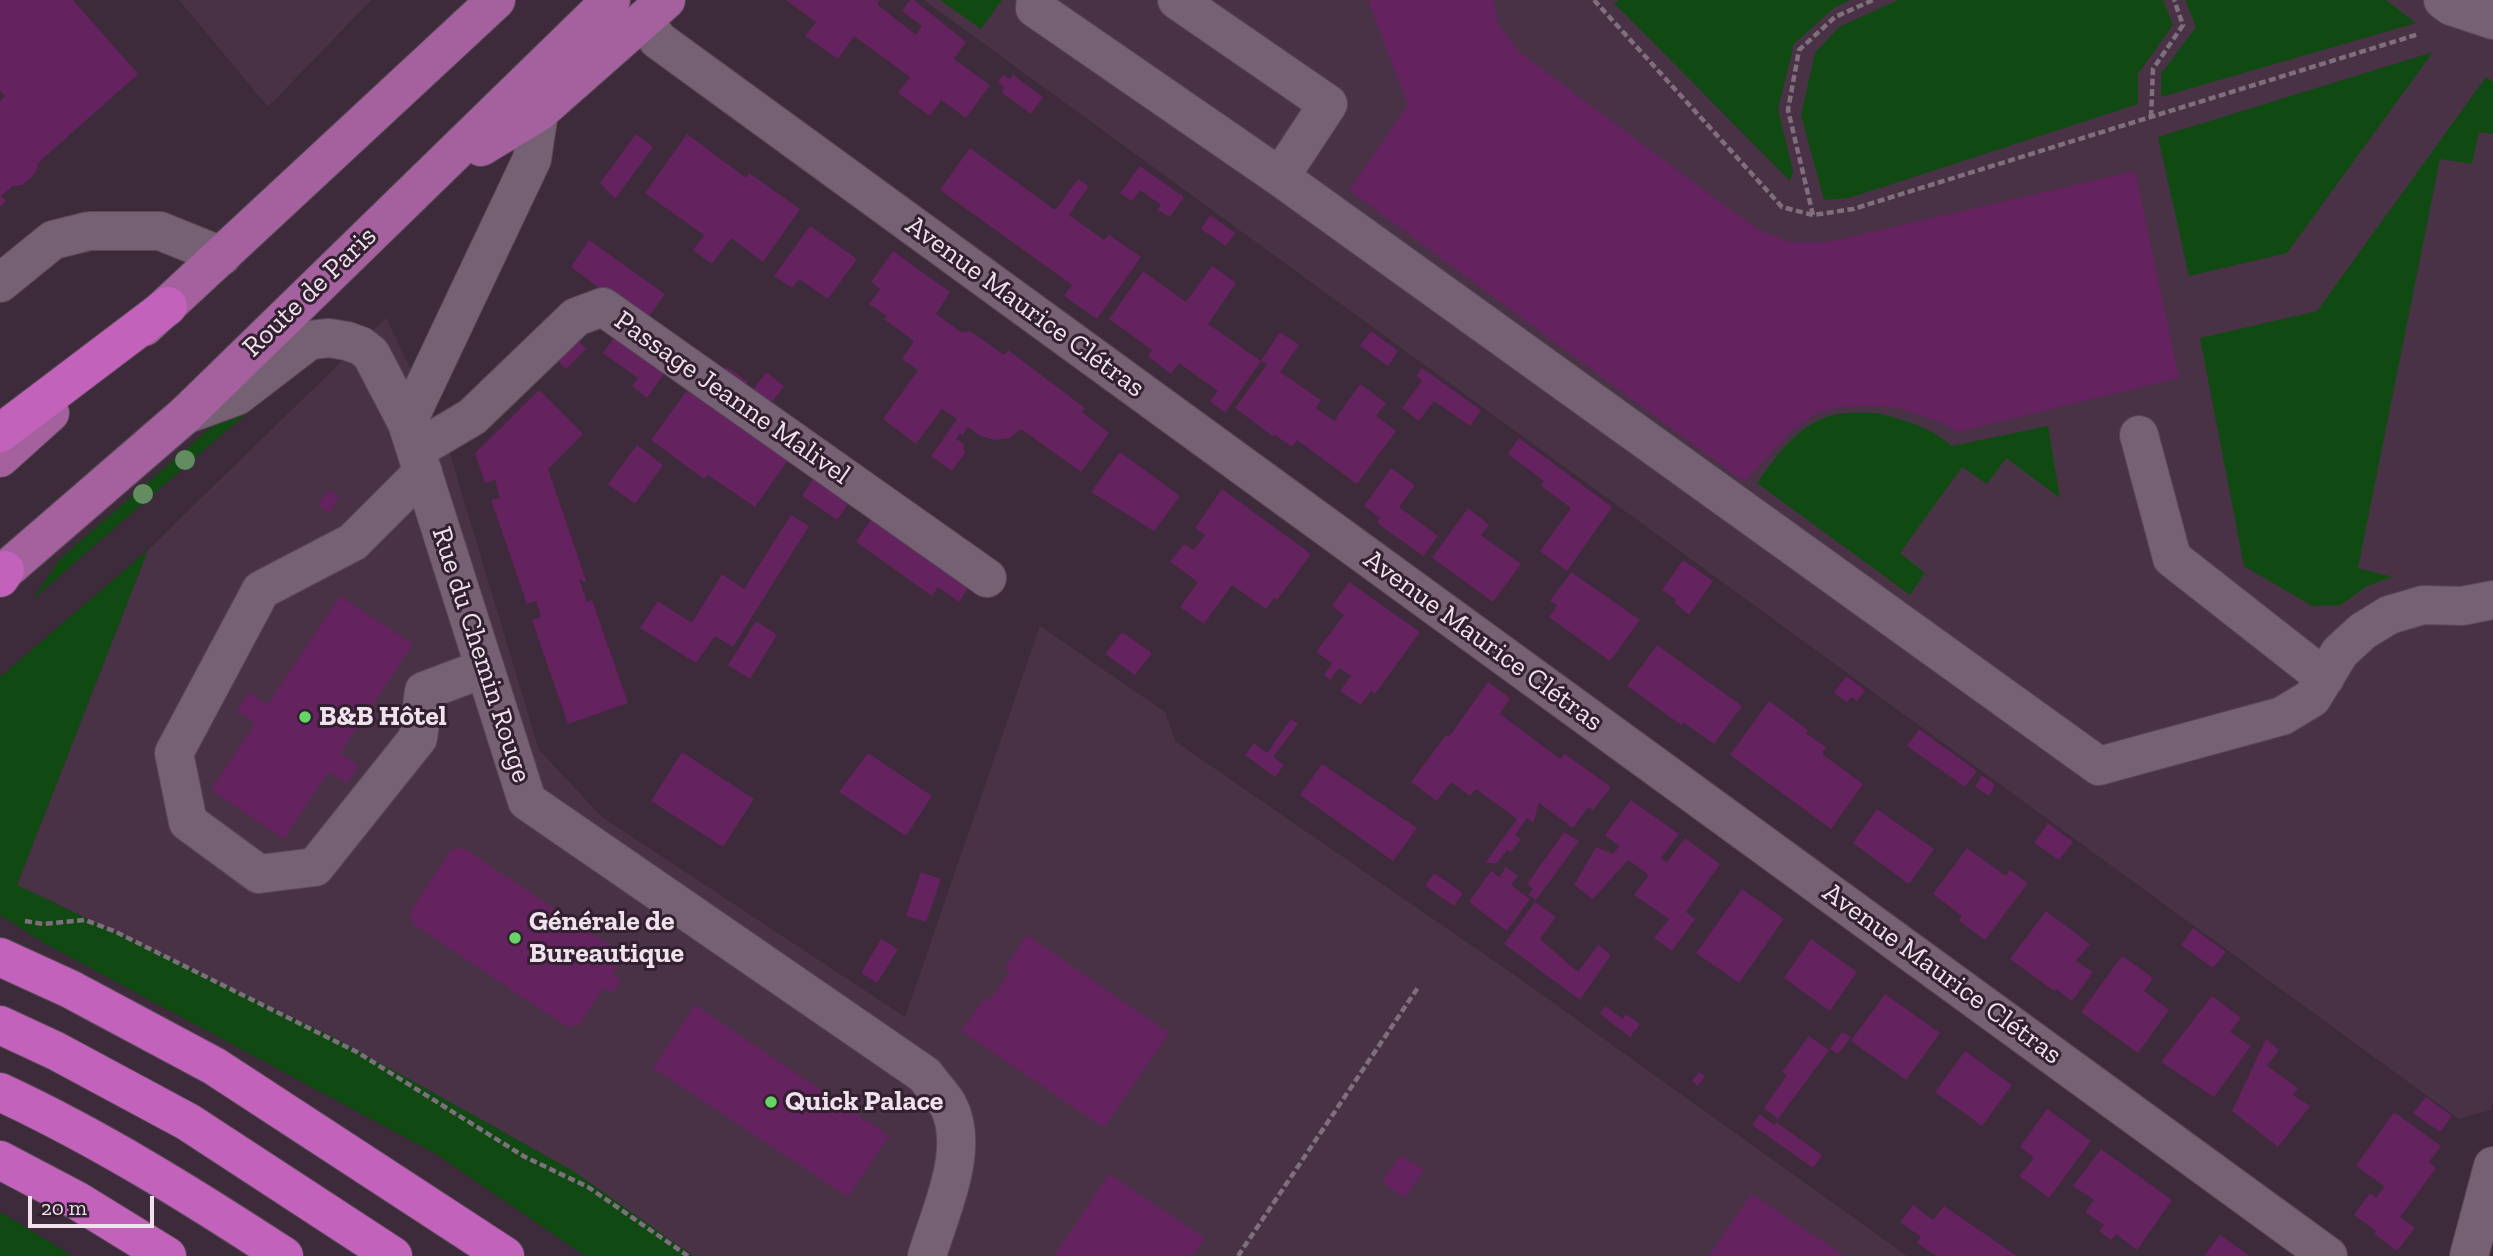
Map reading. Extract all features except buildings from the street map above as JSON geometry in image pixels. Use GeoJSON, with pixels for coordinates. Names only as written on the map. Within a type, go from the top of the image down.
{"type":"FeatureCollection","features":[{"type":"Feature","properties":{"kind":"highway"},"geometry":{"type":"LineString","coordinates":[[0,433],[167,306]]}},
{"type":"Feature","properties":{"kind":"highway"},"geometry":{"type":"LineString","coordinates":[[0,957],[70,989],[214,1066],[505,1256]]}},
{"type":"Feature","properties":{"kind":"highway"},"geometry":{"type":"LineString","coordinates":[[0,1025],[57,1051],[188,1122],[393,1256]]}},
{"type":"Feature","properties":{"kind":"highway"},"geometry":{"type":"LineString","coordinates":[[0,1092],[50,1115],[183,1191],[284,1256]]}},
{"type":"Feature","properties":{"kind":"highway"},"geometry":{"type":"LineString","coordinates":[[0,1160],[76,1200],[167,1256]]}},
{"type":"Feature","properties":{"kind":"main road"},"geometry":{"type":"LineString","coordinates":[[0,458],[222,256],[496,0]]}},
{"type":"Feature","properties":{"kind":"main road","name":"Route de Paris"},"geometry":{"type":"LineString","coordinates":[[2,575],[185,415],[611,0]]}},
{"type":"Feature","properties":{"kind":"main road"},"geometry":{"type":"LineString","coordinates":[[425,180],[539,112],[655,10]]}},
{"type":"Feature","properties":{"kind":"street"},"geometry":{"type":"LineString","coordinates":[[1036,0],[1035,8],[1280,177],[2099,766],[2283,716],[2312,698],[2340,652],[2363,631],[2389,615],[2423,605],[2462,606],[2493,600]]}},
{"type":"Feature","properties":{"kind":"street"},"geometry":{"type":"LineString","coordinates":[[1177,0],[1328,104],[1280,177]]}},
{"type":"Feature","properties":{"kind":"street"},"geometry":{"type":"LineString","coordinates":[[2447,3],[2493,20]]}},
{"type":"Feature","properties":{"kind":"street","name":"Avenue Maurice Clétras"},"geometry":{"type":"LineString","coordinates":[[655,10],[658,40],[2328,1256]]}},
{"type":"Feature","properties":{"kind":"street"},"geometry":{"type":"LineString","coordinates":[[485,668],[424,691],[418,738],[315,867],[259,874],[188,822],[174,753],[261,590],[353,542],[415,449],[532,159],[539,112]]}},
{"type":"Feature","properties":{"kind":"street"},"geometry":{"type":"LineString","coordinates":[[0,282],[53,240],[89,231],[160,231],[222,256]]}},
{"type":"Feature","properties":{"kind":"street","name":"Passage Jeanne Malivel"},"geometry":{"type":"LineString","coordinates":[[415,449],[472,417],[576,317],[603,307],[987,578]]}},
{"type":"Feature","properties":{"kind":"street","name":"Rue du Chemin Rouge"},"geometry":{"type":"LineString","coordinates":[[185,415],[237,396],[310,340],[329,338],[361,346],[370,354],[415,449],[527,801],[925,1075],[948,1106],[957,1134],[956,1163],[927,1256]]}},
{"type":"Feature","properties":{"kind":"street"},"geometry":{"type":"LineString","coordinates":[[2139,435],[2172,558],[2325,678]]}},
{"type":"Feature","properties":{"kind":"street"},"geometry":{"type":"LineString","coordinates":[[2469,1256],[2493,1166]]}},
{"type":"Feature","properties":{"kind":"path"},"geometry":{"type":"LineString","coordinates":[[1595,0],[1782,207],[1813,215],[1853,209],[2432,29],[2447,3]]}},
{"type":"Feature","properties":{"kind":"path"},"geometry":{"type":"LineString","coordinates":[[1813,215],[1788,110],[1799,50],[1835,17],[1874,0]]}},
{"type":"Feature","properties":{"kind":"path"},"geometry":{"type":"LineString","coordinates":[[2151,117],[2153,69],[2183,25],[2174,0]]}},
{"type":"Feature","properties":{"kind":"path"},"geometry":{"type":"LineString","coordinates":[[16,919],[43,924],[85,920],[104,927],[345,1046],[525,1157],[588,1186],[688,1256]]}},
{"type":"Feature","properties":{"kind":"path"},"geometry":{"type":"LineString","coordinates":[[1238,1256],[1419,986]]}},
{"type":"Feature","properties":{"kind":"shaded area"},"geometry":{"type":"Polygon","coordinates":[[[179,0],[371,0],[268,107],[179,0]]]}},
{"type":"Feature","properties":{"kind":"shaded area"},"geometry":{"type":"Polygon","coordinates":[[[924,0],[2493,0],[2491,1110],[2459,1119],[924,0]]]}},
{"type":"Feature","properties":{"kind":"shaded area"},"geometry":{"type":"Polygon","coordinates":[[[386,318],[447,444],[539,750],[602,817],[905,1017],[1040,626],[1165,712],[1176,742],[1523,981],[1907,1256],[693,1256],[573,1171],[337,1039],[17,885],[148,550],[386,318]]]}},
{"type":"Feature","properties":{"kind":"green space"},"geometry":{"type":"Polygon","coordinates":[[[940,0],[1002,0],[981,29],[940,0]]]}},
{"type":"Feature","properties":{"kind":"green space"},"geometry":{"type":"Polygon","coordinates":[[[1619,0],[1850,0],[1834,8],[1794,44],[1778,109],[1793,171],[1790,181],[1614,3],[1619,0]]]}},
{"type":"Feature","properties":{"kind":"green space"},"geometry":{"type":"Polygon","coordinates":[[[1898,0],[2163,0],[2173,25],[2138,74],[2138,104],[1849,198],[1824,200],[1801,115],[1815,53],[1839,27],[1898,0]]]}},
{"type":"Feature","properties":{"kind":"green space"},"geometry":{"type":"Polygon","coordinates":[[[2185,0],[2386,0],[2416,23],[2161,97],[2161,74],[2196,27],[2185,0]]]}},
{"type":"Feature","properties":{"kind":"green space"},"geometry":{"type":"Polygon","coordinates":[[[2433,52],[2287,253],[2189,276],[2158,137],[2433,52]]]}},
{"type":"Feature","properties":{"kind":"green space"},"geometry":{"type":"Polygon","coordinates":[[[2486,77],[2493,82],[2493,134],[2479,132],[2472,164],[2440,159],[2358,568],[2392,577],[2367,586],[2341,605],[2312,606],[2244,566],[2200,338],[2317,311],[2486,77]]]}},
{"type":"Feature","properties":{"kind":"green space"},"geometry":{"type":"Polygon","coordinates":[[[310,358],[32,600],[60,559],[71,549],[284,364],[310,358]]]}},
{"type":"Feature","properties":{"kind":"green space"},"geometry":{"type":"Polygon","coordinates":[[[1877,413],[1926,429],[1952,446],[2048,426],[2060,498],[2006,458],[1987,484],[1962,467],[1900,553],[1925,573],[1910,595],[1757,483],[1791,440],[1813,423],[1838,414],[1877,413]]]}},
{"type":"Feature","properties":{"kind":"green space"},"geometry":{"type":"Polygon","coordinates":[[[148,550],[17,885],[337,1039],[573,1171],[693,1256],[585,1256],[436,1154],[42,942],[0,915],[0,677],[148,550]]]}},
{"type":"Feature","properties":{"kind":"green space"},"geometry":{"type":"Polygon","coordinates":[[[0,1212],[73,1256],[0,1256],[0,1212]]]}},
{"type":"Feature","properties":{"kind":"place","name":"B&B Hôtel"},"geometry":{"type":"Point","coordinates":[305,717]}},
{"type":"Feature","properties":{"kind":"place","name":"Générale de Bureautique"},"geometry":{"type":"Point","coordinates":[515,938]}},
{"type":"Feature","properties":{"kind":"place","name":"Quick Palace"},"geometry":{"type":"Point","coordinates":[771,1102]}}]}
